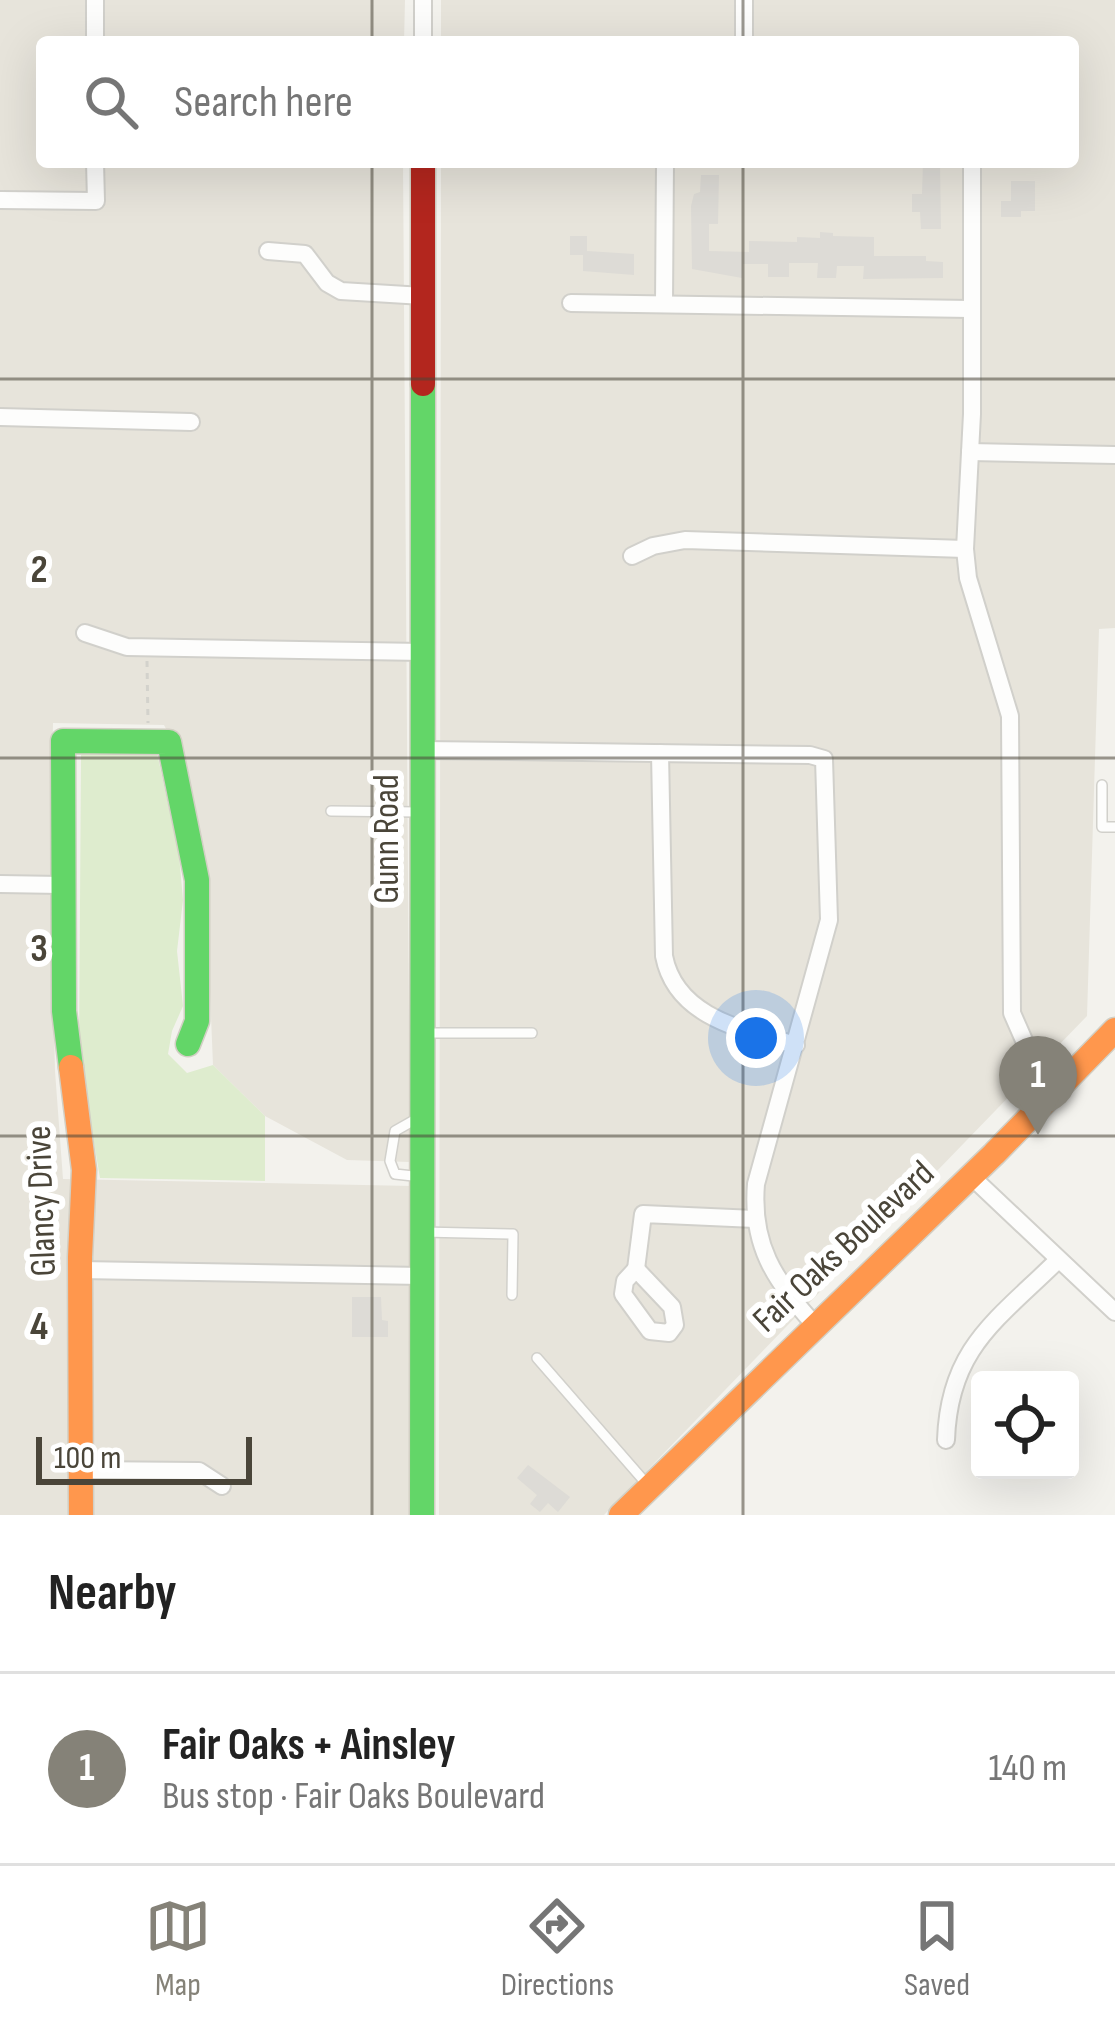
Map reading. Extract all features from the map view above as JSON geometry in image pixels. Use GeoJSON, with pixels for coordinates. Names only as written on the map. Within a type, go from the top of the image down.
{"type":"FeatureCollection","features":[{"type":"Feature","properties":{"kind":"street"},"geometry":{"type":"LineString","coordinates":[[95,0],[95,36]]}},
{"type":"Feature","properties":{"kind":"street"},"geometry":{"type":"LineString","coordinates":[[423,0],[423,36]]}},
{"type":"Feature","properties":{"kind":"street"},"geometry":{"type":"LineString","coordinates":[[744,0],[744,36]]}},
{"type":"Feature","properties":{"kind":"street"},"geometry":{"type":"LineString","coordinates":[[0,200],[96,201],[95,168]]}},
{"type":"Feature","properties":{"kind":"street","name":"Gunn Road"},"geometry":{"type":"LineString","coordinates":[[422,1515],[423,168]]}},
{"type":"Feature","properties":{"kind":"street"},"geometry":{"type":"LineString","coordinates":[[664,304],[665,168]]}},
{"type":"Feature","properties":{"kind":"street"},"geometry":{"type":"LineString","coordinates":[[972,168],[965,549],[968,578],[1004,688],[1012,730],[1012,1013],[1030,1054],[1061,1088]]}},
{"type":"Feature","properties":{"kind":"street"},"geometry":{"type":"LineString","coordinates":[[268,251],[305,254],[328,283],[341,291],[423,296]]}},
{"type":"Feature","properties":{"kind":"street"},"geometry":{"type":"LineString","coordinates":[[571,303],[970,309]]}},
{"type":"Feature","properties":{"kind":"street"},"geometry":{"type":"LineString","coordinates":[[0,417],[191,422]]}},
{"type":"Feature","properties":{"kind":"street"},"geometry":{"type":"LineString","coordinates":[[970,452],[1115,455]]}},
{"type":"Feature","properties":{"kind":"street"},"geometry":{"type":"LineString","coordinates":[[632,556],[652,546],[686,540],[965,549]]}},
{"type":"Feature","properties":{"kind":"street"},"geometry":{"type":"LineString","coordinates":[[85,633],[116,645],[146,647],[423,652]]}},
{"type":"Feature","properties":{"kind":"street","name":"Glancy Drive"},"geometry":{"type":"LineString","coordinates":[[81,1515],[84,1170],[64,1011],[63,740],[149,742]]}},
{"type":"Feature","properties":{"kind":"street"},"geometry":{"type":"LineString","coordinates":[[149,742],[169,742],[195,866],[197,1021],[188,1044]]}},
{"type":"Feature","properties":{"kind":"street"},"geometry":{"type":"LineString","coordinates":[[423,750],[810,754],[824,759],[829,920],[756,1184],[754,1219],[770,1271],[813,1323]]}},
{"type":"Feature","properties":{"kind":"street"},"geometry":{"type":"LineString","coordinates":[[660,753],[664,956],[669,975],[686,1000],[702,1011],[796,1045]]}},
{"type":"Feature","properties":{"kind":"street"},"geometry":{"type":"LineString","coordinates":[[0,884],[61,885]]}},
{"type":"Feature","properties":{"kind":"street","name":"Fair Oaks Boulevard"},"geometry":{"type":"LineString","coordinates":[[621,1515],[813,1323],[972,1177],[1115,1030]]}},
{"type":"Feature","properties":{"kind":"street"},"geometry":{"type":"LineString","coordinates":[[972,1177],[1115,1312]]}},
{"type":"Feature","properties":{"kind":"street"},"geometry":{"type":"LineString","coordinates":[[636,1269],[644,1214],[754,1219]]}},
{"type":"Feature","properties":{"kind":"street"},"geometry":{"type":"LineString","coordinates":[[946,1440],[951,1388],[963,1359],[1058,1260]]}},
{"type":"Feature","properties":{"kind":"street"},"geometry":{"type":"LineString","coordinates":[[80,1270],[421,1276]]}},
{"type":"Feature","properties":{"kind":"street"},"geometry":{"type":"LineString","coordinates":[[82,1470],[199,1471],[222,1486]]}},
{"type":"Feature","properties":{"kind":"lane"},"geometry":{"type":"LineString","coordinates":[[1102,785],[1102,827],[1115,827]]}},
{"type":"Feature","properties":{"kind":"lane"},"geometry":{"type":"LineString","coordinates":[[331,811],[423,812]]}},
{"type":"Feature","properties":{"kind":"lane"},"geometry":{"type":"LineString","coordinates":[[423,1033],[532,1033]]}},
{"type":"Feature","properties":{"kind":"lane"},"geometry":{"type":"LineString","coordinates":[[423,1232],[513,1234],[512,1295]]}},
{"type":"Feature","properties":{"kind":"lane"},"geometry":{"type":"LineString","coordinates":[[537,1358],[648,1486]]}},
{"type":"Feature","properties":{"kind":"path"},"geometry":{"type":"LineString","coordinates":[[146,647],[149,742]]}},
{"type":"Feature","properties":{"kind":"shaded area"},"geometry":{"type":"Polygon","coordinates":[[[0,0],[405,0],[404,36],[36,36],[36,168],[403,168],[410,1162],[347,1160],[265,1116],[213,1065],[205,870],[184,763],[164,725],[53,723],[50,866],[63,1179],[412,1186],[409,1515],[0,1515],[0,0]]]}},
{"type":"Feature","properties":{"kind":"shaded area"},"geometry":{"type":"Polygon","coordinates":[[[441,0],[1115,0],[1115,628],[1099,629],[1087,1016],[604,1515],[439,1515],[441,168],[1079,168],[1079,36],[441,36],[441,0]]]}},
{"type":"Feature","properties":{"kind":"green space"},"geometry":{"type":"Polygon","coordinates":[[[86,750],[157,753],[179,855],[183,900],[177,951],[183,1006],[168,1054],[187,1073],[213,1065],[265,1116],[265,1181],[100,1178],[79,1055],[81,755],[86,750]]]}},
{"type":"Feature","properties":{"kind":"building"},"geometry":{"type":"Polygon","coordinates":[[[923,168],[940,168],[941,229],[921,229],[920,212],[912,212],[912,194],[922,194],[923,168]]]}},
{"type":"Feature","properties":{"kind":"building"},"geometry":{"type":"Polygon","coordinates":[[[701,175],[719,175],[718,224],[709,224],[709,251],[749,252],[749,241],[797,242],[797,237],[820,238],[820,232],[874,237],[874,256],[926,256],[926,261],[943,262],[943,278],[863,279],[864,266],[837,266],[836,278],[817,278],[818,263],[789,263],[789,277],[768,277],[768,264],[743,264],[742,278],[692,269],[691,206],[694,194],[700,192],[701,175]]]}},
{"type":"Feature","properties":{"kind":"building"},"geometry":{"type":"Polygon","coordinates":[[[1011,181],[1035,181],[1035,211],[1001,217],[1001,201],[1011,201],[1011,181]]]}},
{"type":"Feature","properties":{"kind":"building"},"geometry":{"type":"Polygon","coordinates":[[[570,236],[587,236],[587,251],[634,254],[634,275],[583,271],[583,255],[570,255],[570,236]]]}},
{"type":"Feature","properties":{"kind":"building"},"geometry":{"type":"Polygon","coordinates":[[[352,1297],[381,1297],[388,1337],[352,1337],[352,1297]]]}},
{"type":"Feature","properties":{"kind":"building"},"geometry":{"type":"Polygon","coordinates":[[[528,1465],[570,1497],[558,1512],[548,1503],[540,1512],[530,1504],[537,1495],[517,1478],[528,1465]]]}},
{"type":"Feature","properties":{"kind":"traffic: fast"},"geometry":{"type":"LineString","coordinates":[[422,1515],[423,384]]}},
{"type":"Feature","properties":{"kind":"traffic: fast"},"geometry":{"type":"LineString","coordinates":[[71,1067],[64,1011],[63,741],[169,742],[197,880],[197,1021],[188,1044]]}},
{"type":"Feature","properties":{"kind":"traffic: slow"},"geometry":{"type":"LineString","coordinates":[[621,1515],[994,1154],[1115,1030]]}},
{"type":"Feature","properties":{"kind":"traffic: slow"},"geometry":{"type":"LineString","coordinates":[[71,1067],[84,1170],[81,1515]]}},
{"type":"Feature","properties":{"kind":"traffic: jam"},"geometry":{"type":"LineString","coordinates":[[423,168],[423,384]]}},
{"type":"Feature","properties":{"kind":"place","name":"Fair Oaks + Ainsley"},"geometry":{"type":"Point","coordinates":[1038,1135]}}]}
